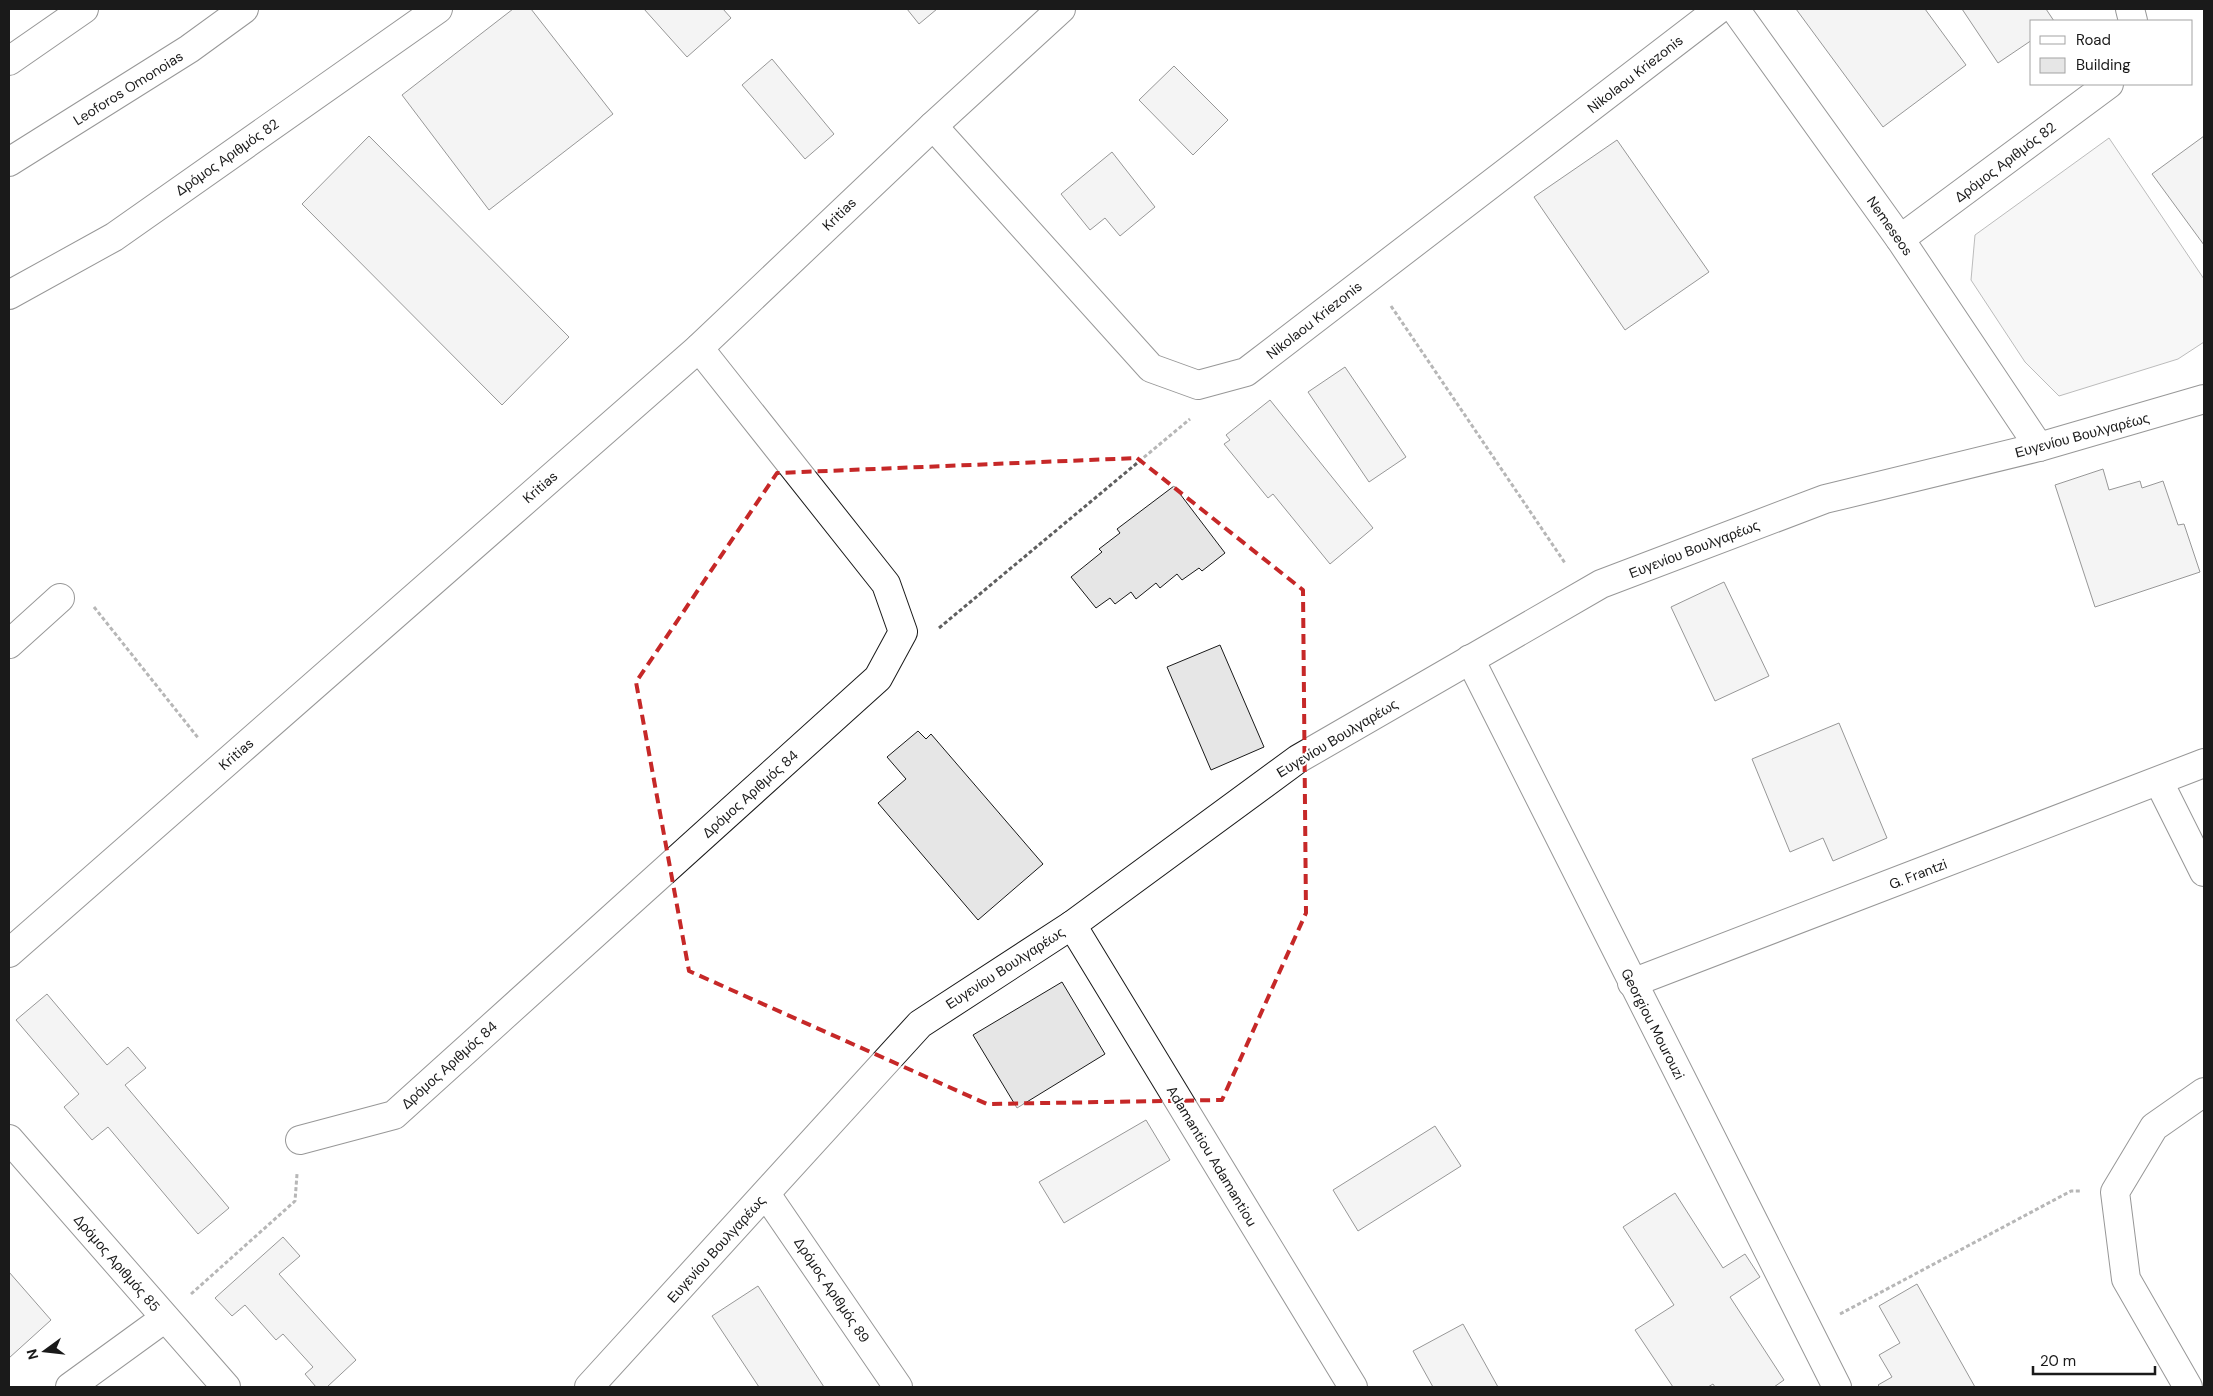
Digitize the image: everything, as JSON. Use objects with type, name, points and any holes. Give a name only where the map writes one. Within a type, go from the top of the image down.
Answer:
[{"type":"street","points":[[9,61],[84,9]]},
{"type":"street","name":"Leoforos Omonoias","points":[[9,162],[188,49],[244,9]]},
{"type":"street","name":"Δρόμος Αριθμός 82","points":[[9,295],[114,236],[438,9]]},
{"type":"street","name":"Kritias","points":[[9,953],[698,348],[933,126],[1061,9]]},
{"type":"street","name":"Nikolaou Kriezonis","points":[[933,126],[1151,368],[1198,385],[1246,372],[1719,9]]},
{"type":"street","name":"Nemeseos","points":[[1735,9],[1900,240],[2039,447]]},
{"type":"street","name":"Δρόμος Αριθμός 82","points":[[1900,240],[2108,85]]},
{"type":"street","name":"Δρόμος Αριθμός 84","points":[[300,1140],[394,1115],[878,678],[903,632],[886,584],[698,348]]},
{"type":"street","name":"Ευγενίου Βουλγαρέως","points":[[590,1387],[920,1024],[1072,925],[1298,759],[1600,584],[1824,500],[2039,447],[2204,399]]},
{"type":"street","points":[[9,644],[60,598]]},
{"type":"street","name":"Georgiou Mourouzi","points":[[1470,659],[1837,1387]]},
{"type":"street","name":"G. Frantzi","points":[[1632,983],[2159,782],[2204,763]]},
{"type":"street","points":[[2159,782],[2204,872]]},
{"type":"street","name":"Adamantiou Adamantiou","points":[[1072,925],[1353,1387]]},
{"type":"street","points":[[2188,1387],[2126,1279],[2115,1192],[2154,1127],[2204,1092]]},
{"type":"street","name":"Δρόμος Αριθμός 85","points":[[9,1140],[226,1387]]},
{"type":"street","name":"Δρόμος Αριθμός 89","points":[[766,1194],[898,1387]]},
{"type":"street","points":[[70,1387],[164,1318]]},
{"type":"path","points":[[1371,276],[1585,593]]},
{"type":"path","points":[[932,634],[1192,417]]},
{"type":"path","points":[[60,598],[90,602],[221,766]]},
{"type":"path","points":[[164,1318],[295,1201],[300,1140]]},
{"type":"path","points":[[1808,1331],[2071,1191],[2115,1192]]},
{"type":"highlighted area","points":[[1137,458],[1303,590],[1306,913],[1222,1100],[987,1104],[689,971],[636,682],[777,473]]},
{"type":"shaded area","points":[[2109,138],[2204,279],[2204,342],[2178,359],[2059,396],[2025,362],[1971,280],[1975,235]]},
{"type":"building","points":[[513,9],[531,9],[613,114],[489,210],[402,95]]},
{"type":"building","points":[[644,9],[723,9],[731,18],[687,57]]},
{"type":"building","points":[[907,9],[937,9],[919,24]]},
{"type":"building","points":[[1796,9],[1925,9],[1966,65],[1883,127]]},
{"type":"building","points":[[1962,9],[2046,9],[2053,20],[2030,20],[2030,41],[1998,63]]},
{"type":"building","points":[[772,59],[834,134],[805,159],[742,85]]},
{"type":"building","points":[[1174,66],[1228,120],[1193,155],[1139,100]]},
{"type":"building","points":[[369,136],[569,337],[502,405],[302,204]]},
{"type":"building","points":[[2204,136],[2204,245],[2152,174]]},
{"type":"building","points":[[1617,140],[1709,272],[1625,330],[1534,197]]},
{"type":"building","points":[[1112,152],[1155,207],[1120,236],[1105,218],[1090,230],[1061,194]]},
{"type":"building","points":[[1345,367],[1406,457],[1369,482],[1308,392]]},
{"type":"building","points":[[1270,400],[1373,528],[1330,564],[1273,494],[1268,498],[1224,444],[1230,440],[1226,435]]},
{"type":"building","points":[[2103,469],[2109,490],[2140,481],[2142,488],[2163,481],[2178,525],[2184,524],[2200,572],[2095,607],[2055,485]]},
{"type":"building","points":[[1174,486],[1225,553],[1202,571],[1199,568],[1182,580],[1177,574],[1160,588],[1156,583],[1136,599],[1131,592],[1115,604],[1110,598],[1096,608],[1071,577],[1102,552],[1099,549],[1120,533],[1117,529]]},
{"type":"building","points":[[1724,582],[1769,676],[1715,701],[1671,607]]},
{"type":"building","points":[[1220,645],[1264,747],[1211,770],[1167,667]]},
{"type":"building","points":[[1839,723],[1887,838],[1833,861],[1823,838],[1790,852],[1752,759]]},
{"type":"building","points":[[918,731],[926,739],[931,734],[1043,864],[978,920],[878,803],[906,779],[887,757]]},
{"type":"building","points":[[1062,982],[1105,1054],[1017,1108],[973,1035]]},
{"type":"building","points":[[47,994],[107,1065],[128,1047],[146,1068],[125,1085],[229,1208],[198,1234],[108,1127],[92,1140],[64,1107],[79,1094],[16,1020]]},
{"type":"building","points":[[1146,1120],[1170,1160],[1064,1223],[1039,1182]]},
{"type":"building","points":[[1435,1126],[1461,1166],[1358,1231],[1333,1190]]},
{"type":"building","points":[[1675,1193],[1723,1268],[1745,1254],[1760,1277],[1730,1297],[1784,1380],[1774,1387],[1715,1387],[1713,1384],[1708,1387],[1673,1387],[1635,1330],[1674,1305],[1623,1227]]},
{"type":"building","points":[[283,1237],[300,1256],[279,1274],[356,1360],[327,1387],[316,1387],[305,1374],[313,1367],[283,1334],[276,1340],[245,1305],[232,1316],[215,1298]]},
{"type":"building","points":[[9,1272],[51,1320],[9,1358]]},
{"type":"building","points":[[1917,1284],[1975,1387],[1880,1387],[1878,1385],[1892,1377],[1879,1355],[1900,1343],[1879,1306]]},
{"type":"building","points":[[758,1286],[824,1387],[759,1387],[712,1316]]},
{"type":"building","points":[[1463,1324],[1498,1387],[1433,1387],[1413,1351]]}]
